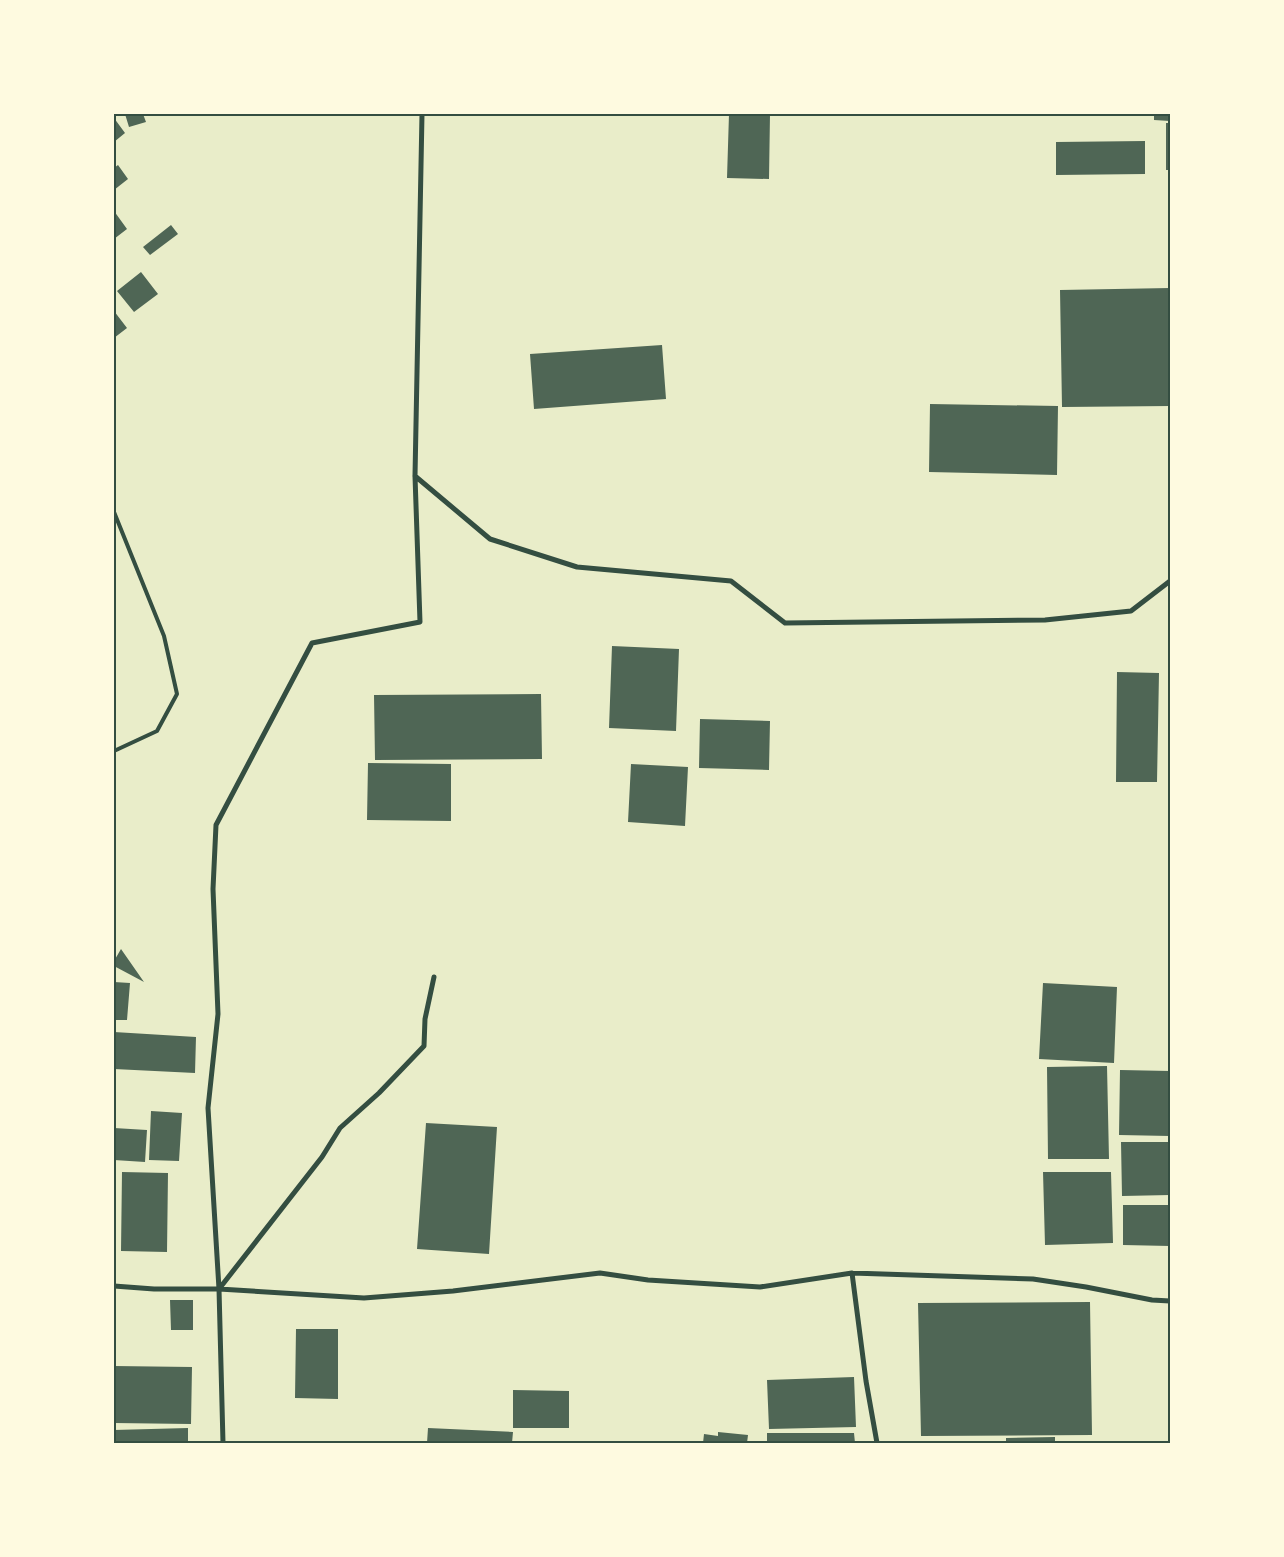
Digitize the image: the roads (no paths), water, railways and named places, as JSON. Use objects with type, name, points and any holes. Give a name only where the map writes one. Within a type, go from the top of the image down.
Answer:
[{"type":"street","points":[[223,1443],[219,1289],[208,1108],[218,1014],[213,889],[216,825],[312,643],[420,622],[415,476],[422,114]]},
{"type":"street","points":[[415,476],[490,539],[577,567],[731,581],[785,623],[1045,620],[1131,611],[1170,580]]},
{"type":"street","points":[[219,1289],[322,1157],[340,1128],[379,1093],[424,1046],[425,1019],[434,977]]},
{"type":"street","points":[[114,1286],[154,1289],[219,1289],[364,1298],[453,1292],[600,1273],[648,1280],[760,1287],[852,1273],[1033,1279],[1152,1300],[1170,1301]]},
{"type":"street","points":[[852,1273],[866,1381],[877,1443]]},
{"type":"lane","points":[[114,512],[164,636],[177,694],[156,731],[114,751]]}]
